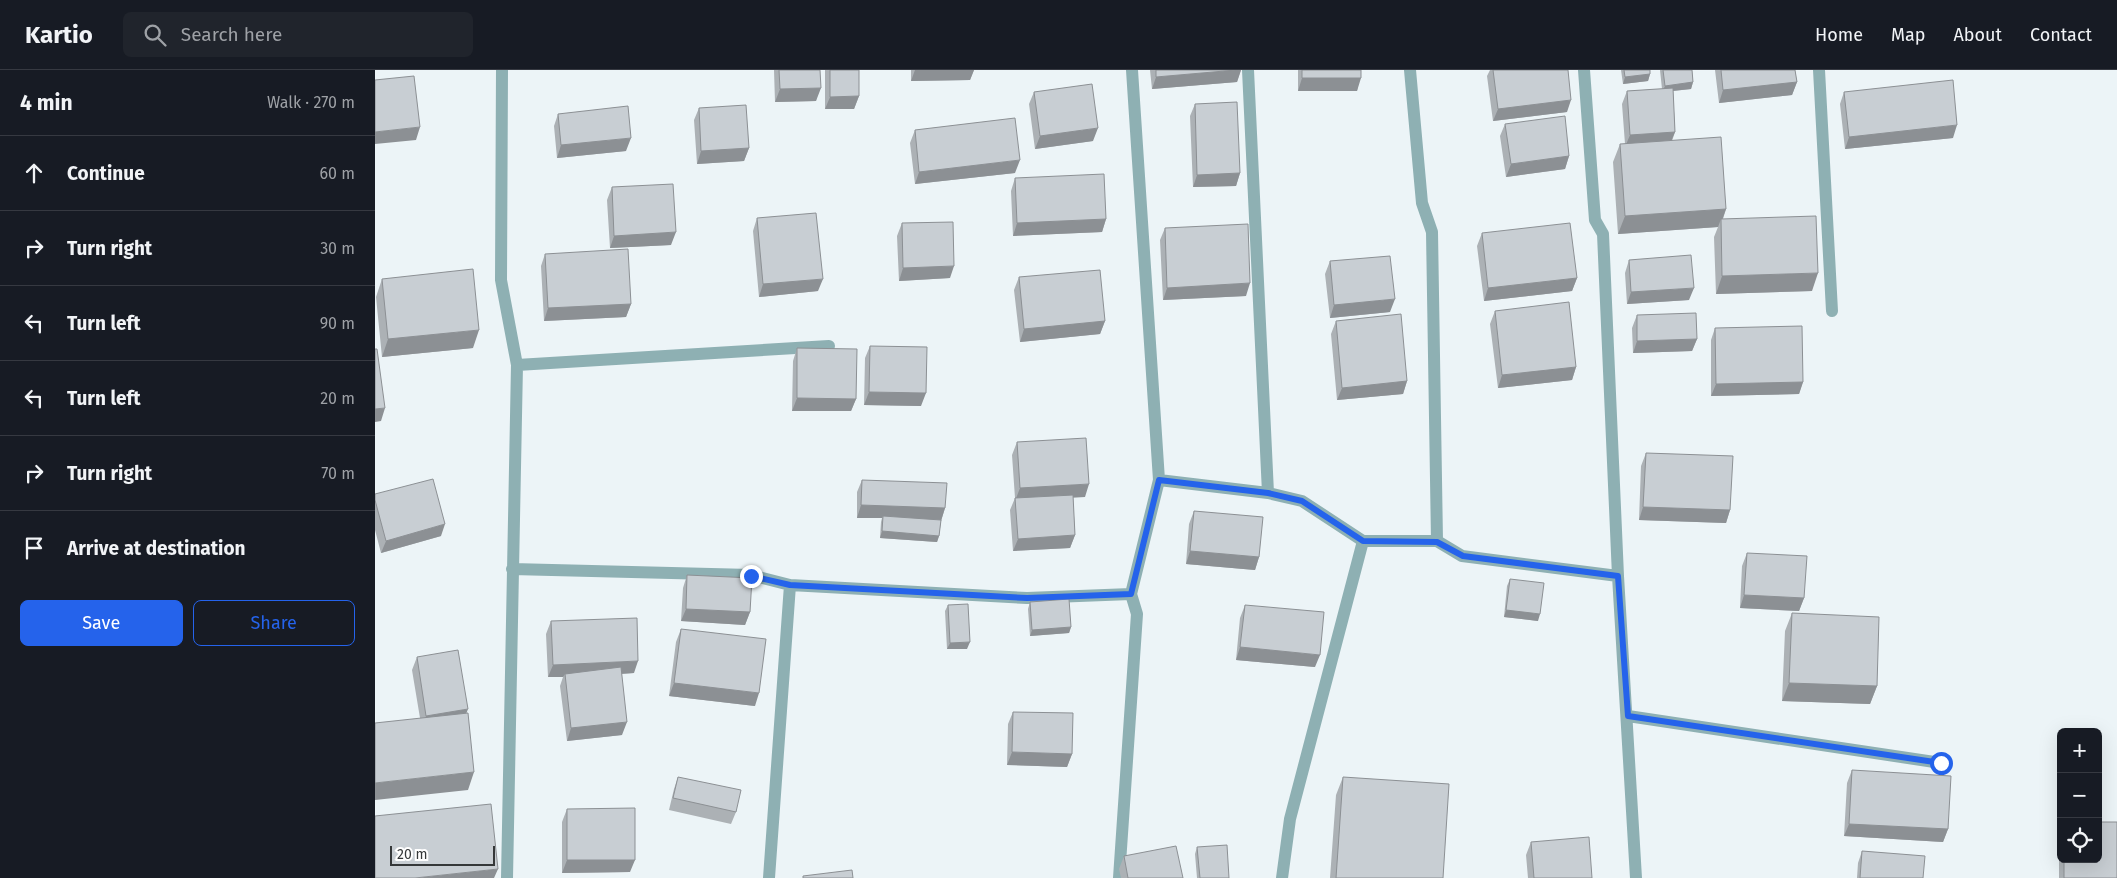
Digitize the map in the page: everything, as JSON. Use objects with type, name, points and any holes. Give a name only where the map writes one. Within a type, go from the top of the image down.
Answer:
[{"type":"street","points":[[503,70],[501,280],[517,365],[507,878]]},
{"type":"street","points":[[1119,878],[1137,614],[1131,594],[1159,480],[1132,70]]},
{"type":"street","points":[[1248,70],[1268,493]]},
{"type":"street","points":[[1410,70],[1422,203],[1432,232],[1437,542]]},
{"type":"street","points":[[1584,70],[1595,220],[1603,234],[1618,576],[1628,716],[1636,878]]},
{"type":"street","points":[[1819,70],[1832,311]]},
{"type":"street","points":[[517,365],[829,346]]},
{"type":"street","points":[[1159,480],[1268,493],[1302,501],[1363,541],[1437,542],[1463,556],[1618,576]]},
{"type":"street","points":[[1282,878],[1290,819],[1363,541]]},
{"type":"street","points":[[512,568],[751,576],[790,585],[1027,598],[1131,594]]},
{"type":"street","points":[[769,878],[790,585]]},
{"type":"street","points":[[1628,716],[1941,763]]},
{"type":"building","points":[[779,70],[820,70],[821,88],[780,89]]},
{"type":"building","points":[[830,70],[859,70],[859,96],[830,97]]},
{"type":"building","points":[[1156,70],[1236,70],[1156,77]]},
{"type":"building","points":[[1302,70],[1361,70],[1361,78],[1302,78]]},
{"type":"building","points":[[1493,70],[1568,70],[1571,100],[1498,109]]},
{"type":"building","points":[[1624,70],[1650,70],[1650,74],[1625,77]]},
{"type":"building","points":[[1663,70],[1692,70],[1693,82],[1665,86]]},
{"type":"building","points":[[1721,70],[1795,70],[1797,82],[1723,90]]},
{"type":"building","points":[[414,76],[420,127],[375,132],[375,80]]},
{"type":"building","points":[[1953,80],[1957,125],[1849,137],[1844,92]]},
{"type":"building","points":[[1092,84],[1098,128],[1040,136],[1034,92]]},
{"type":"building","points":[[1673,88],[1675,132],[1630,135],[1627,91]]},
{"type":"building","points":[[1237,102],[1240,173],[1197,175],[1195,104]]},
{"type":"building","points":[[746,105],[749,148],[701,151],[699,108]]},
{"type":"building","points":[[628,106],[631,138],[561,145],[558,114]]},
{"type":"building","points":[[1565,116],[1569,156],[1511,164],[1505,124]]},
{"type":"building","points":[[1015,118],[1020,160],[919,172],[915,130]]},
{"type":"building","points":[[1721,137],[1726,209],[1625,216],[1620,144]]},
{"type":"building","points":[[1104,174],[1106,219],[1017,223],[1015,178]]},
{"type":"building","points":[[673,184],[676,232],[614,236],[612,187]]},
{"type":"building","points":[[816,213],[823,279],[763,284],[757,218]]},
{"type":"building","points":[[1816,216],[1818,273],[1722,276],[1721,219]]},
{"type":"building","points":[[953,222],[954,266],[903,268],[902,223]]},
{"type":"building","points":[[1570,223],[1577,278],[1488,288],[1482,233]]},
{"type":"building","points":[[1248,224],[1250,283],[1167,288],[1165,228]]},
{"type":"building","points":[[628,249],[631,304],[548,308],[545,254]]},
{"type":"building","points":[[1691,255],[1694,288],[1631,292],[1629,260]]},
{"type":"building","points":[[1390,256],[1395,299],[1334,305],[1330,261]]},
{"type":"building","points":[[473,269],[479,330],[388,339],[382,279]]},
{"type":"building","points":[[1100,270],[1105,321],[1024,329],[1019,277]]},
{"type":"building","points":[[1569,302],[1576,367],[1502,375],[1495,311]]},
{"type":"building","points":[[1696,313],[1697,339],[1637,341],[1637,315]]},
{"type":"building","points":[[1401,314],[1407,381],[1342,388],[1336,321]]},
{"type":"building","points":[[1802,326],[1803,382],[1716,384],[1715,328]]},
{"type":"building","points":[[870,346],[927,347],[926,393],[869,392]]},
{"type":"building","points":[[797,348],[857,349],[856,399],[797,398]]},
{"type":"building","points":[[375,349],[377,349],[385,408],[375,409]]},
{"type":"building","points":[[1086,438],[1089,484],[1020,488],[1017,442]]},
{"type":"building","points":[[1646,453],[1733,456],[1730,510],[1643,507]]},
{"type":"building","points":[[433,479],[445,524],[386,541],[375,494]]},
{"type":"building","points":[[862,480],[947,483],[945,508],[861,505]]},
{"type":"building","points":[[1073,495],[1075,535],[1018,539],[1015,498]]},
{"type":"building","points":[[1194,511],[1263,517],[1259,557],[1190,551]]},
{"type":"building","points":[[883,516],[941,520],[939,536],[882,531]]},
{"type":"building","points":[[1747,553],[1807,556],[1804,598],[1744,595]]},
{"type":"building","points":[[687,575],[752,578],[750,612],[686,609]]},
{"type":"building","points":[[1510,579],[1544,583],[1540,614],[1506,610]]},
{"type":"building","points":[[1069,599],[1071,627],[1032,630],[1030,602]]},
{"type":"building","points":[[968,604],[970,642],[950,643],[948,605]]},
{"type":"building","points":[[1245,605],[1324,612],[1320,655],[1240,647]]},
{"type":"building","points":[[1792,613],[1879,617],[1877,686],[1789,683]]},
{"type":"building","points":[[637,618],[638,661],[553,665],[551,621]]},
{"type":"building","points":[[681,629],[766,639],[759,693],[674,683]]},
{"type":"building","points":[[458,650],[468,709],[426,716],[417,657]]},
{"type":"building","points":[[621,667],[627,722],[571,728],[565,674]]},
{"type":"building","points":[[1013,712],[1073,713],[1072,754],[1012,752]]},
{"type":"building","points":[[468,713],[474,772],[375,783],[375,723]]},
{"type":"building","points":[[1852,770],[1951,776],[1948,829],[1849,824]]},
{"type":"building","points":[[678,777],[741,790],[736,812],[673,798]]},
{"type":"building","points":[[1343,777],[1449,784],[1443,878],[1336,878]]},
{"type":"building","points":[[491,804],[498,869],[415,878],[375,878],[375,816]]},
{"type":"building","points":[[635,808],[635,860],[567,860],[567,809]]},
{"type":"building","points":[[2102,822],[2117,822],[2117,878],[2064,878],[2064,863],[2102,863]]},
{"type":"building","points":[[1589,837],[1592,878],[1534,878],[1531,842]]},
{"type":"building","points":[[1227,845],[1229,878],[1200,878],[1197,847]]},
{"type":"building","points":[[1176,846],[1183,878],[1128,878],[1124,856]]},
{"type":"building","points":[[1862,851],[1925,856],[1923,878],[1860,878]]},
{"type":"building","points":[[852,870],[853,878],[803,878],[803,876]]},
{"type":"route","points":[[751,576],[790,585],[1027,598],[1131,594],[1159,480],[1268,493],[1302,501],[1363,541],[1437,542],[1463,556],[1618,576],[1628,716],[1941,763]]}]
